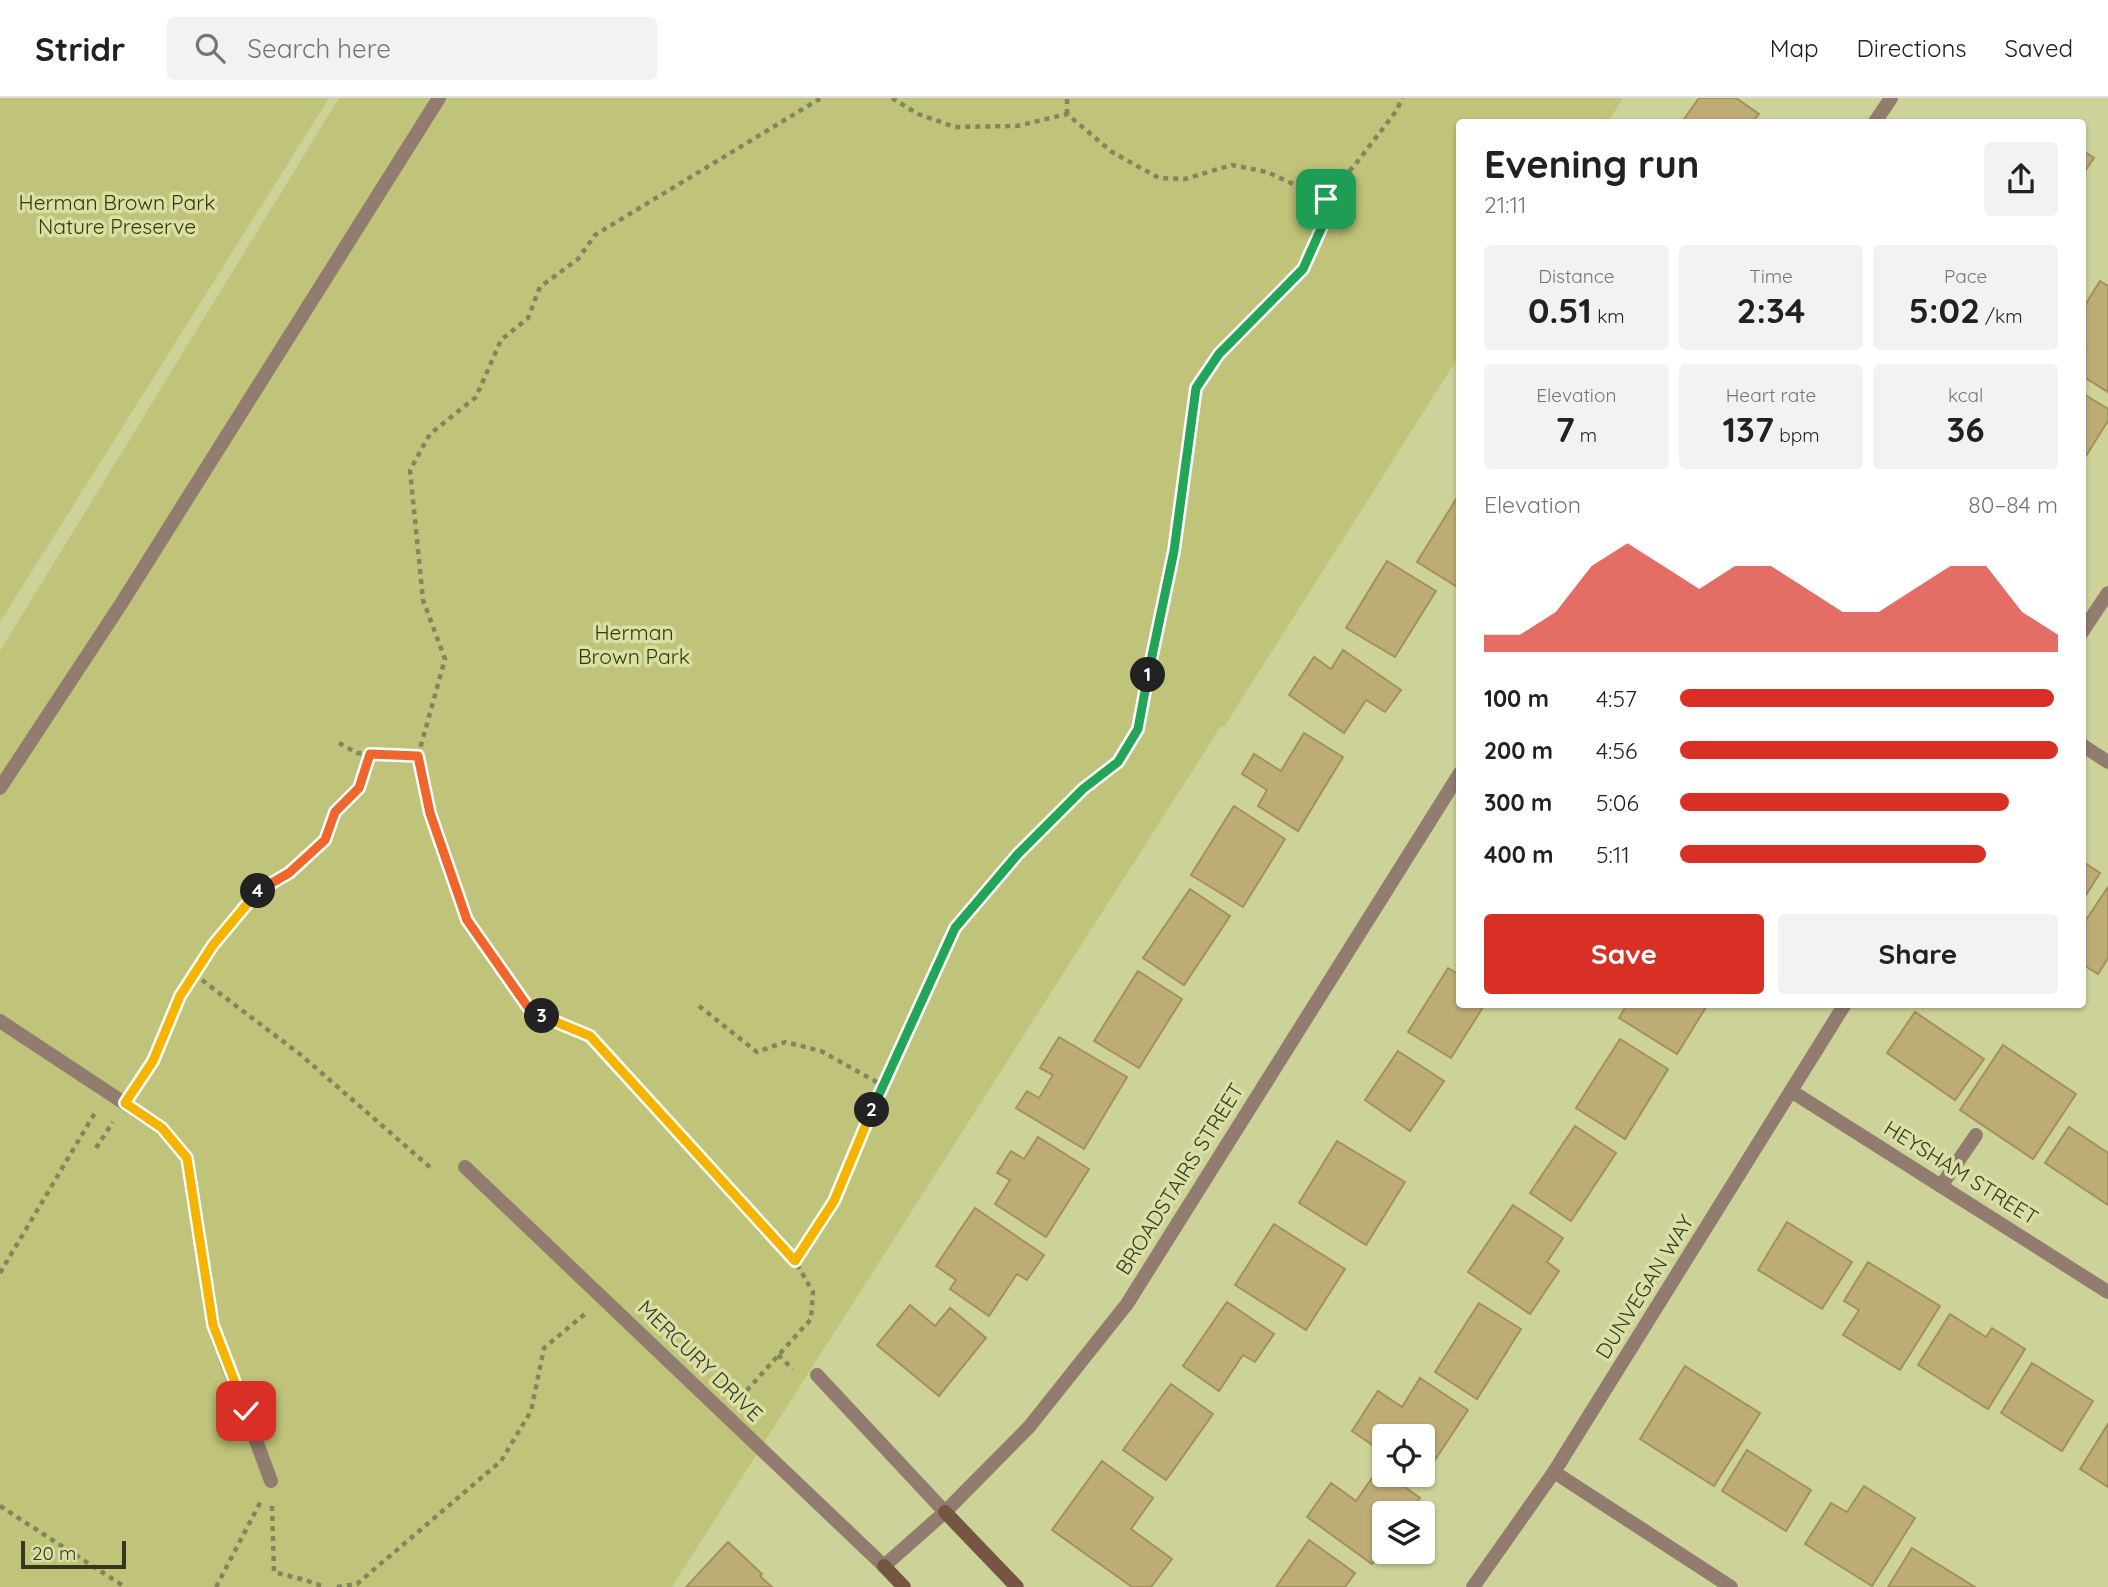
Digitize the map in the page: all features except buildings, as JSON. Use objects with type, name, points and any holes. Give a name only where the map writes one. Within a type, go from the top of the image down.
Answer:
[{"type":"street","points":[[2,780],[121,604],[439,98]]},
{"type":"street","points":[[1877,119],[1891,98]]},
{"type":"street","points":[[2086,626],[2108,593]]},
{"type":"street","points":[[2086,748],[2108,762]]},
{"type":"street","name":"BROADSTAIRS STREET","points":[[884,1566],[945,1512],[1029,1427],[1127,1304],[1456,779]]},
{"type":"street","name":"DUNVEGAN WAY","points":[[1474,1587],[1554,1472],[1843,1008]]},
{"type":"street","points":[[0,1021],[162,1128],[187,1158],[213,1325],[271,1481]]},
{"type":"street","name":"HEYSHAM STREET","points":[[1791,1091],[2108,1292]]},
{"type":"street","points":[[1941,1186],[1976,1135]]},
{"type":"street","name":"MERCURY DRIVE","points":[[466,1167],[904,1587]]},
{"type":"street","points":[[817,1375],[1017,1587]]},
{"type":"street","points":[[1554,1472],[1731,1587]]},
{"type":"path","points":[[726,1415],[811,1319],[813,1292],[795,1261],[590,1036],[530,1010],[467,920],[430,813],[418,756],[445,659],[423,600],[410,470],[430,434],[475,397],[501,340],[528,317],[540,287],[578,259],[595,235],[821,98]]},
{"type":"path","points":[[892,98],[918,114],[955,127],[1017,126],[1067,114]]},
{"type":"path","points":[[1067,114],[1068,98]]},
{"type":"path","points":[[795,1261],[834,1201],[882,1086],[955,928],[1018,854],[1083,789],[1118,762],[1138,729],[1174,551],[1196,388],[1219,354],[1303,269],[1325,220],[1326,199],[1397,110],[1402,98]]},
{"type":"path","points":[[1067,114],[1112,152],[1159,178],[1185,179],[1232,165],[1267,172],[1326,199]]},
{"type":"path","points":[[339,743],[357,753],[418,756]]},
{"type":"path","points":[[96,1148],[153,1061],[180,996],[213,945],[258,891],[289,873],[325,840],[335,812],[359,788],[370,754]]},
{"type":"path","points":[[194,974],[301,1055],[432,1169]]},
{"type":"path","points":[[699,1006],[757,1052],[785,1042],[821,1051],[882,1086]]},
{"type":"path","points":[[0,1273],[108,1091]]},
{"type":"path","points":[[337,1587],[357,1584],[501,1461],[531,1411],[544,1348],[604,1299]]},
{"type":"path","points":[[216,1587],[271,1481]]},
{"type":"path","points":[[271,1481],[275,1573],[325,1587]]},
{"type":"path","points":[[0,1506],[125,1587]]},
{"type":"green space","name":"Herman Brown Park Nature Preserve","points":[[0,98],[329,98],[0,622]]},
{"type":"green space","name":"Herman Brown Park","points":[[339,98],[1623,98],[1610,119],[1456,119],[1456,361],[672,1587],[0,1587],[0,651]]},
{"type":"route","points":[[246,1411],[213,1325],[187,1158],[162,1128],[125,1103],[153,1061],[180,996],[213,945],[258,891],[289,873],[325,840],[335,812],[359,788],[370,754],[418,756],[430,813],[467,920],[530,1010],[590,1036],[795,1261],[834,1201],[882,1086],[955,928],[1018,854],[1083,789],[1118,762],[1138,729],[1174,551],[1196,388],[1219,354],[1303,269],[1325,220],[1326,199]]}]
